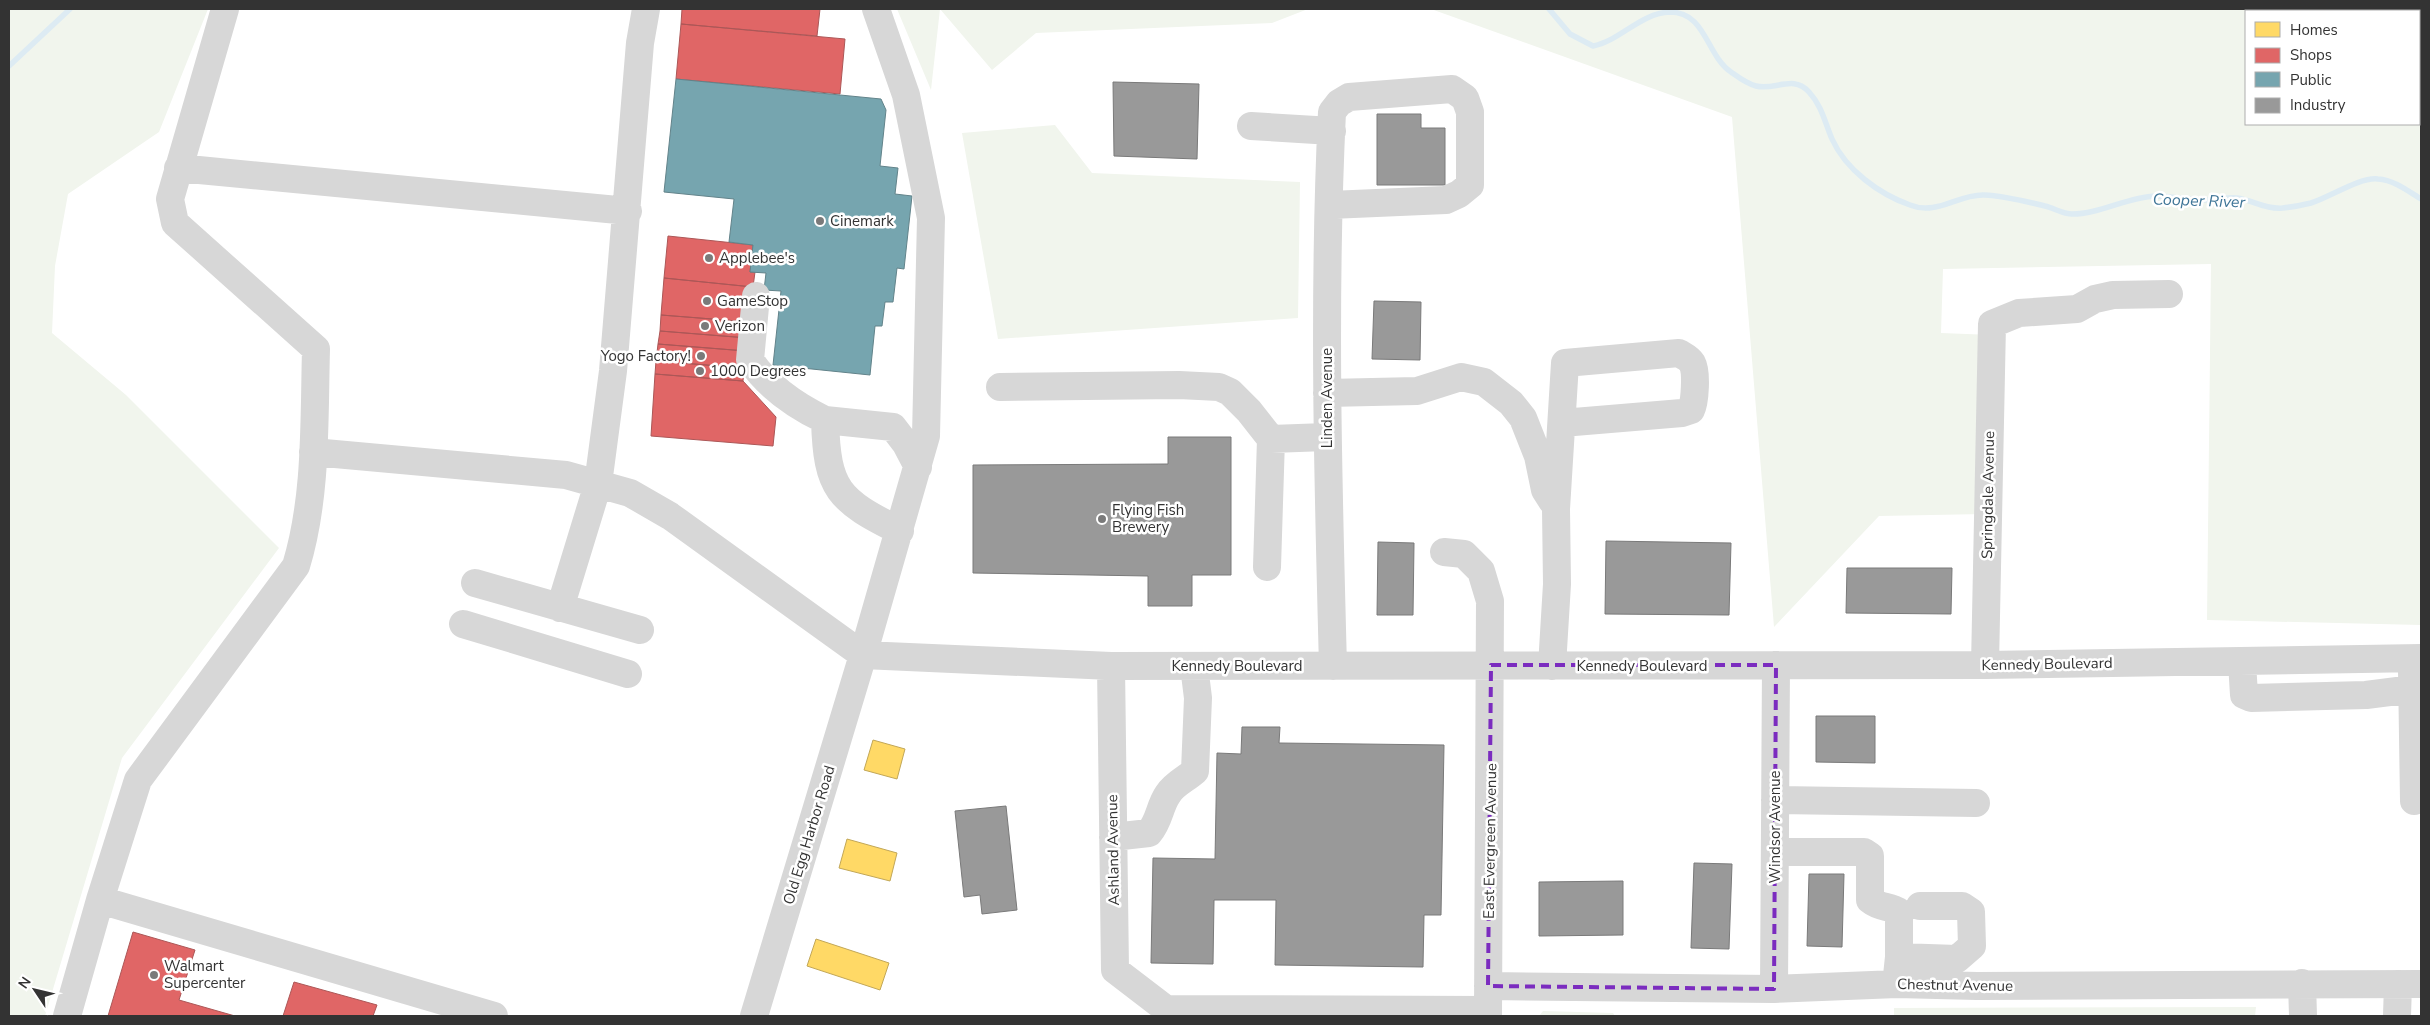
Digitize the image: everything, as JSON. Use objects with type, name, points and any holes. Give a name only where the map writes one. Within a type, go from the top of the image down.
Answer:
[{"type":"street","points":[[67,1016],[100,900],[138,780],[296,566],[304,539],[313,452],[316,349],[175,223],[170,198],[225,9]]},
{"type":"street","points":[[560,608],[598,484],[613,371],[628,211],[640,43],[646,9]]},
{"type":"street","name":"Old Egg Harbor Road","points":[[754,1016],[864,655],[926,436],[931,218],[906,95],[876,9]]},
{"type":"street","name":"Linden Avenue","points":[[1330,205],[1446,200],[1459,194],[1470,185],[1470,112],[1465,98],[1452,89],[1350,97],[1339,103],[1332,112],[1332,131],[1330,205],[1326,437],[1333,666]]},
{"type":"street","points":[[1251,126],[1332,131]]},
{"type":"street","points":[[178,168],[628,211]]},
{"type":"street","name":"Springdale Avenue","points":[[1984,665],[1992,324],[2019,313],[2077,309],[2095,299],[2113,295],[2169,294]]},
{"type":"street","points":[[756,296],[750,360],[765,378],[799,408],[825,420],[893,427],[906,444],[918,467]]},
{"type":"street","points":[[1552,666],[1558,584],[1556,508],[1565,363],[1679,354],[1688,358],[1693,364],[1695,402],[1691,410],[1562,423]]},
{"type":"street","points":[[1327,393],[1417,391],[1461,377],[1484,382],[1511,403],[1522,418],[1538,456],[1545,490],[1556,508]]},
{"type":"street","points":[[1000,387],[1179,385],[1219,387],[1230,392],[1250,411],[1271,439],[1267,567]]},
{"type":"street","points":[[825,420],[826,448],[832,475],[842,495],[868,515],[900,530]]},
{"type":"street","points":[[1271,439],[1326,437]]},
{"type":"street","points":[[313,452],[566,475],[630,493],[670,516],[864,655]]},
{"type":"street","name":"East Evergreen Avenue","points":[[1444,552],[1464,554],[1481,571],[1490,601],[1488,1004]]},
{"type":"street","points":[[475,583],[640,630]]},
{"type":"street","points":[[463,624],[628,674]]},
{"type":"street","name":"Kennedy Boulevard","points":[[864,655],[1111,666],[1984,665],[2417,658]]},
{"type":"street","points":[[2414,801],[2413,688],[2417,658]]},
{"type":"street","points":[[2242,662],[2244,695],[2251,698],[2366,695],[2413,688]]},
{"type":"street","name":"Windsor Avenue","points":[[1774,989],[1776,665]]},
{"type":"street","name":"Ashland Avenue","points":[[1111,666],[1115,970],[1166,1013]]},
{"type":"street","points":[[1113,837],[1149,834],[1157,824],[1166,796],[1173,787],[1195,771],[1198,698],[1194,666]]},
{"type":"street","points":[[1775,800],[1976,804]]},
{"type":"street","points":[[1775,852],[1864,852],[1870,856],[1870,900],[1878,907],[1894,908],[1899,912],[1897,984]]},
{"type":"street","points":[[100,900],[494,1016]]},
{"type":"street","points":[[1899,957],[1958,959],[1972,946],[1971,912],[1962,906],[1920,906]]},
{"type":"street","points":[[2302,983],[2303,1016]]},
{"type":"street","name":"Chestnut Avenue","points":[[1166,1013],[1488,1004],[1897,984],[1987,986],[2302,983],[2410,984]]},
{"type":"street","points":[[2397,1016],[2410,984]]},
{"type":"highlighted area","points":[[1491,665],[1776,665],[1774,989],[1488,986]]},
{"type":"shaded area","points":[[9,9],[208,9],[159,132],[68,194],[55,266],[52,333],[126,395],[279,548],[122,758],[45,1016],[9,1016]]},
{"type":"shaded area","points":[[897,9],[940,9],[931,90]]},
{"type":"shaded area","points":[[940,9],[1308,9],[1272,23],[1036,33],[992,70]]},
{"type":"shaded area","points":[[1431,9],[2421,9],[2421,625],[2207,620],[2211,264],[1943,269],[1941,333],[1992,335],[1984,514],[1879,516],[1774,627],[1732,117]]},
{"type":"shaded area","points":[[1055,125],[1092,173],[1300,182],[1298,318],[998,339],[962,133]]},
{"type":"shaded area","points":[[2256,1007],[2255,1016],[1894,1016],[1894,1008]]},
{"type":"shaded area","points":[[1543,1011],[1613,1013],[1615,1016],[1539,1016]]},
{"type":"building: Homes","points":[[873,740],[905,749],[897,779],[864,770]]},
{"type":"building: Homes","points":[[847,839],[897,853],[890,881],[839,868]]},
{"type":"building: Homes","points":[[816,939],[889,963],[880,990],[807,966]]},
{"type":"building: Shops","points":[[682,9],[820,9],[817,36],[681,24]]},
{"type":"building: Shops","points":[[681,24],[845,39],[840,94],[676,79]]},
{"type":"building: Shops","name":"Applebee's","points":[[668,236],[753,245],[750,272],[755,272],[753,287],[664,278]]},
{"type":"building: Shops","name":"GameStop","points":[[664,278],[753,287],[750,322],[661,315]]},
{"type":"building: Shops","name":"Verizon","points":[[661,315],[750,322],[748,338],[660,331]]},
{"type":"building: Shops","points":[[660,331],[748,338],[746,351],[658,344]]},
{"type":"building: Shops","name":"Yogo Factory!","points":[[658,344],[746,351],[744,368],[656,361]]},
{"type":"building: Shops","name":"1000 Degrees","points":[[656,361],[744,368],[743,381],[655,374]]},
{"type":"building: Shops","points":[[655,374],[743,381],[776,417],[773,446],[651,436]]},
{"type":"building: Shops","name":"Walmart Supercenter","points":[[133,932],[195,950],[179,1000],[235,1016],[108,1016]]},
{"type":"building: Shops","name":"Walmart Supercenter","points":[[294,982],[377,1005],[373,1016],[283,1016]]},
{"type":"building: Public","name":"Cinemark","points":[[676,79],[881,99],[886,110],[880,166],[898,168],[895,194],[912,196],[904,269],[897,268],[893,302],[885,302],[882,326],[875,326],[870,375],[773,365],[781,291],[764,290],[766,273],[750,272],[753,245],[729,242],[734,199],[664,192]]},
{"type":"building: Industry","points":[[1113,82],[1199,84],[1197,159],[1114,156]]},
{"type":"building: Industry","points":[[1377,114],[1421,114],[1421,128],[1445,128],[1445,185],[1377,185]]},
{"type":"building: Industry","points":[[1374,301],[1421,302],[1420,360],[1372,359]]},
{"type":"building: Industry","name":"Flying Fish Brewery","points":[[1168,437],[1231,437],[1231,575],[1192,575],[1192,606],[1148,606],[1148,576],[973,573],[973,465],[1168,464]]},
{"type":"building: Industry","points":[[1606,541],[1731,543],[1729,615],[1605,614]]},
{"type":"building: Industry","points":[[1378,542],[1414,543],[1413,615],[1377,615]]},
{"type":"building: Industry","points":[[1847,568],[1952,568],[1951,614],[1846,613]]},
{"type":"building: Industry","points":[[1816,716],[1875,716],[1875,763],[1816,762]]},
{"type":"building: Industry","points":[[1242,727],[1280,727],[1279,743],[1444,745],[1441,915],[1424,915],[1423,967],[1275,965],[1276,900],[1214,900],[1213,964],[1151,963],[1153,858],[1215,859],[1217,753],[1241,754]]},
{"type":"building: Industry","points":[[1006,806],[1017,910],[982,914],[980,895],[964,897],[955,811]]},
{"type":"building: Industry","points":[[1694,863],[1732,864],[1729,949],[1691,948]]},
{"type":"building: Industry","points":[[1809,874],[1844,874],[1842,947],[1807,946]]},
{"type":"building: Industry","points":[[1623,881],[1623,935],[1539,936],[1539,882]]},
{"type":"waterway","points":[[9,66],[70,9]]},
{"type":"waterway","name":"Cooper River","points":[[1549,9],[1570,34],[1593,46],[1612,39],[1649,17],[1670,12],[1682,14],[1699,27],[1723,65],[1743,80],[1763,87],[1790,84],[1797,84],[1803,87],[1817,103],[1838,150],[1855,171],[1887,194],[1920,208],[1929,208],[1984,195],[1999,196],[2072,214],[2156,196],[2202,200],[2237,198],[2271,208],[2283,208],[2311,203],[2370,179],[2384,180],[2395,184],[2421,199]]},
{"type":"place","name":"Cinemark","points":[[820,221]]},
{"type":"place","name":"Applebee's","points":[[709,258]]},
{"type":"place","name":"GameStop","points":[[707,301]]},
{"type":"place","name":"Verizon","points":[[705,326]]},
{"type":"place","name":"Yogo Factory!","points":[[701,356]]},
{"type":"place","name":"1000 Degrees","points":[[700,371]]},
{"type":"place","name":"Flying Fish Brewery","points":[[1102,519]]},
{"type":"place","name":"Walmart Supercenter","points":[[154,975]]}]
